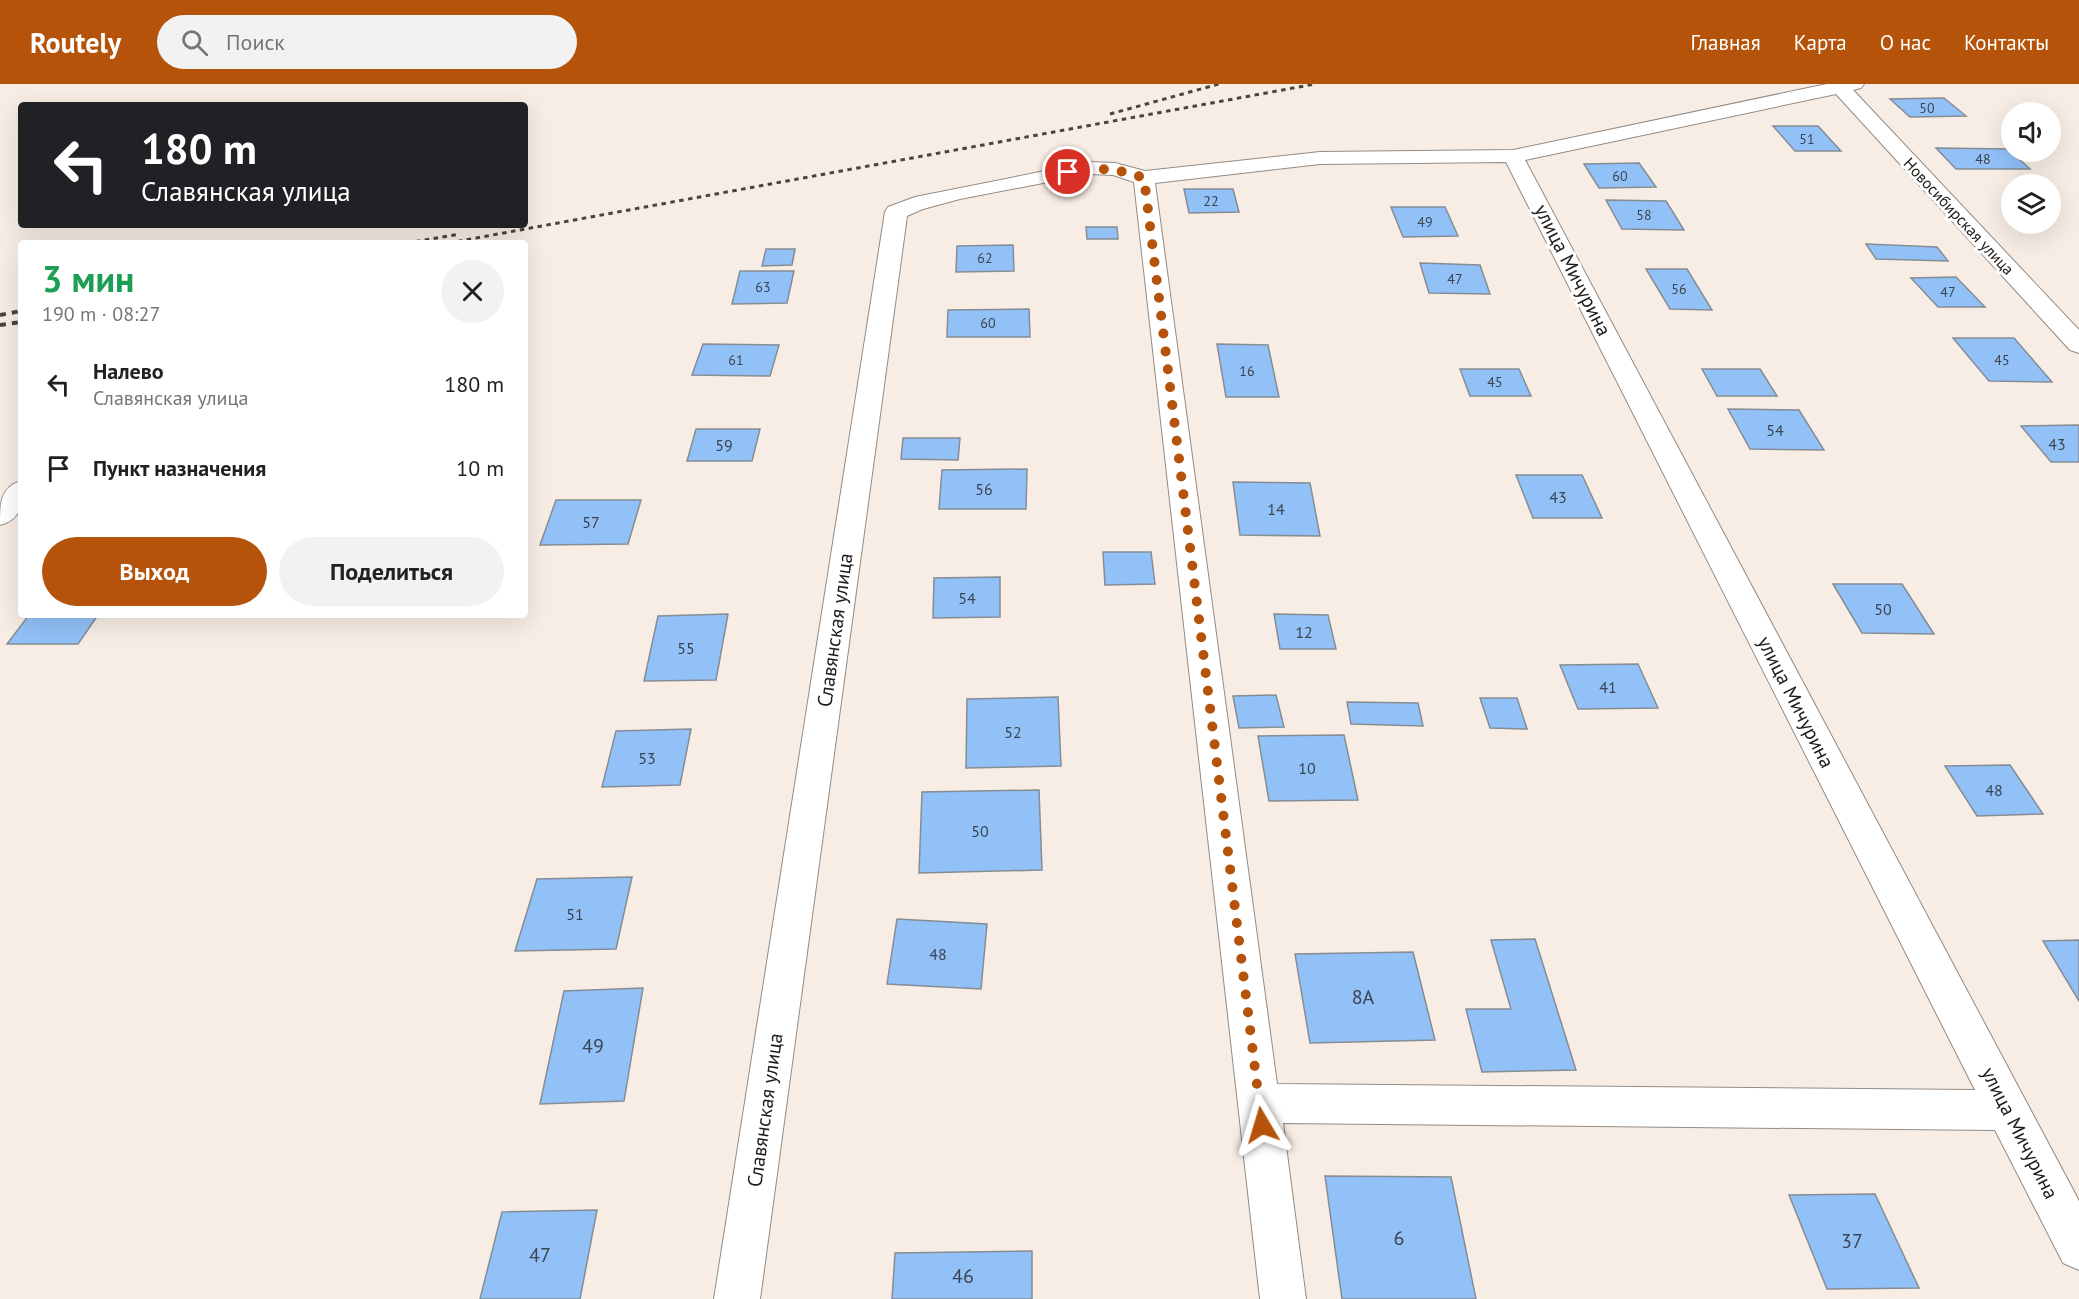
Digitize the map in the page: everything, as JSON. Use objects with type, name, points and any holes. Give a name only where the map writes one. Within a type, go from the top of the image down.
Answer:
[{"type":"street","points":[[1283,1299],[1144,178],[1320,158],[1513,156],[1846,85]]},
{"type":"street","name":"Новосибирская улица","points":[[1846,85],[2079,345]]},
{"type":"street","name":"улица Мичурина","points":[[1513,156],[2079,1247]]},
{"type":"street","name":"Славянская улица","points":[[737,1299],[896,212],[915,204],[960,193],[1090,168],[1115,169],[1144,178]]},
{"type":"street","points":[[0,516],[18,493]]},
{"type":"street","points":[[1259,1103],[2008,1110]]},
{"type":"building","points":[[1944,98],[1966,116],[1910,117],[1890,99]]},
{"type":"building","points":[[1773,126],[1818,126],[1841,151],[1795,151]]},
{"type":"building","points":[[1936,148],[2001,149],[2001,162],[2022,162],[2030,169],[1956,169]]},
{"type":"building","points":[[1639,163],[1656,187],[1599,188],[1584,164]]},
{"type":"building","points":[[1184,189],[1233,189],[1239,212],[1189,213]]},
{"type":"building","points":[[1606,200],[1666,201],[1684,230],[1622,229]]},
{"type":"building","points":[[1391,207],[1445,207],[1458,236],[1403,237]]},
{"type":"building","points":[[1086,227],[1117,227],[1118,239],[1087,239]]},
{"type":"building","points":[[1866,244],[1937,247],[1948,261],[1876,259]]},
{"type":"building","points":[[1013,245],[1014,271],[956,272],[957,246]]},
{"type":"building","points":[[766,249],[795,249],[792,265],[762,266]]},
{"type":"building","points":[[1420,263],[1480,265],[1490,294],[1429,293]]},
{"type":"building","points":[[1646,269],[1687,269],[1712,310],[1670,309]]},
{"type":"building","points":[[740,271],[794,271],[787,303],[732,304]]},
{"type":"building","points":[[1956,277],[1985,307],[1938,307],[1911,278]]},
{"type":"building","points":[[1029,309],[1030,337],[947,337],[948,310]]},
{"type":"building","points":[[1953,338],[2014,338],[2052,382],[1989,381]]},
{"type":"building","points":[[703,344],[779,345],[770,376],[692,375]]},
{"type":"building","points":[[1217,344],[1268,345],[1279,397],[1226,397]]},
{"type":"building","points":[[1460,369],[1519,369],[1531,396],[1470,396]]},
{"type":"building","points":[[1702,369],[1760,369],[1777,396],[1717,396]]},
{"type":"building","points":[[1728,409],[1799,410],[1824,450],[1750,449]]},
{"type":"building","points":[[2079,425],[2079,462],[2051,462],[2021,426]]},
{"type":"building","points":[[696,429],[760,429],[752,461],[687,461]]},
{"type":"building","points":[[903,438],[960,438],[958,460],[901,459]]},
{"type":"building","points":[[1027,469],[1026,509],[939,509],[942,470]]},
{"type":"building","points":[[1516,475],[1582,475],[1602,518],[1533,518]]},
{"type":"building","points":[[1233,482],[1310,483],[1320,536],[1240,535]]},
{"type":"building","points":[[556,500],[641,500],[628,544],[540,545]]},
{"type":"building","points":[[1103,552],[1151,552],[1155,584],[1105,585]]},
{"type":"building","points":[[1000,577],[1000,617],[933,618],[934,578]]},
{"type":"building","points":[[1833,584],[1902,584],[1934,634],[1862,633]]},
{"type":"building","points":[[728,614],[716,680],[644,681],[658,616]]},
{"type":"building","points":[[1274,614],[1328,615],[1336,649],[1280,649]]},
{"type":"building","points":[[27,618],[96,618],[78,644],[7,644]]},
{"type":"building","points":[[1638,664],[1658,708],[1578,709],[1560,665]]},
{"type":"building","points":[[1276,695],[1284,727],[1239,728],[1233,696]]},
{"type":"building","points":[[1058,697],[1061,766],[966,768],[967,699]]},
{"type":"building","points":[[1480,698],[1517,698],[1527,729],[1490,728]]},
{"type":"building","points":[[1347,702],[1418,703],[1423,726],[1351,724]]},
{"type":"building","points":[[691,729],[680,785],[602,787],[616,731]]},
{"type":"building","points":[[1344,735],[1358,800],[1269,801],[1258,736]]},
{"type":"building","points":[[2010,765],[2043,814],[1977,816],[1945,766]]},
{"type":"building","points":[[1039,790],[1042,870],[919,873],[922,792]]},
{"type":"building","points":[[632,877],[616,949],[515,951],[537,879]]},
{"type":"building","points":[[897,919],[987,924],[981,989],[887,984]]},
{"type":"building","points":[[1535,939],[1576,1070],[1482,1072],[1466,1009],[1511,1009],[1491,940]]},
{"type":"building","points":[[2079,940],[2079,1001],[2043,941]]},
{"type":"building","points":[[1413,952],[1435,1040],[1310,1043],[1295,954]]},
{"type":"building","points":[[643,988],[624,1101],[540,1104],[564,991]]},
{"type":"building","points":[[1325,1176],[1451,1177],[1476,1299],[1342,1299]]},
{"type":"building","points":[[1875,1194],[1919,1288],[1827,1289],[1789,1195]]},
{"type":"building","points":[[597,1210],[580,1299],[480,1299],[502,1212]]},
{"type":"building","points":[[1032,1251],[1032,1299],[892,1299],[895,1253]]},
{"type":"railway","points":[[1110,114],[1219,84]]},
{"type":"railway","points":[[465,240],[1315,84]]},
{"type":"railway","points":[[425,240],[460,234]]},
{"type":"railway","points":[[0,315],[18,312]]},
{"type":"railway","points":[[0,325],[18,322]]},
{"type":"route","points":[[1068,172],[1090,168],[1115,169],[1144,178],[1262,1125]]}]
